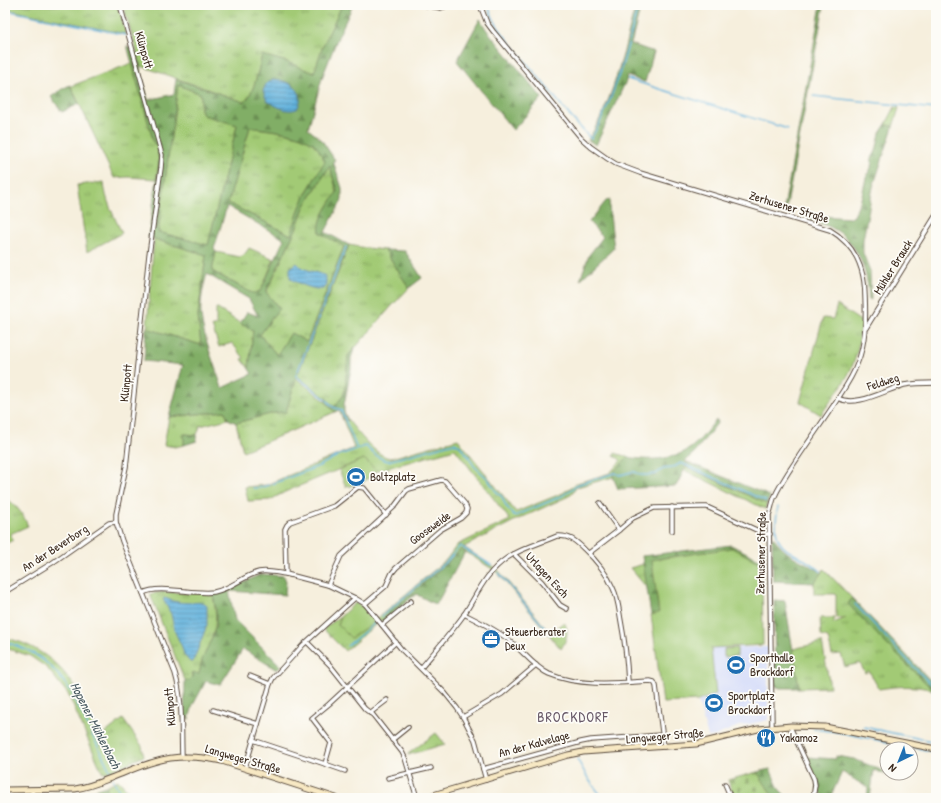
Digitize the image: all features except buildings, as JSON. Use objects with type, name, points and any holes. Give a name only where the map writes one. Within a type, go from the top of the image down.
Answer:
[{"type":"street","name":"Klünpott","points":[[120,5],[162,155],[128,456],[116,522],[122,541],[179,686],[182,702],[182,756]]},
{"type":"street","points":[[424,5],[441,8],[450,5]]},
{"type":"street","name":"Zerhusener Straße","points":[[480,5],[493,31],[581,138],[604,156],[616,164],[640,173],[830,230],[838,235],[853,251],[862,268],[865,288],[865,328],[863,346],[857,365],[838,398],[783,480],[769,515],[772,727]]},
{"type":"street","name":"Mühler Brauck","points":[[865,328],[936,215]]},
{"type":"street","name":"Feldweg","points":[[838,398],[846,402],[855,401],[904,386],[922,383],[936,383]]},
{"type":"street","name":"Gooseweide","points":[[328,585],[341,556],[386,514],[409,489],[441,480],[448,482],[465,504],[467,509],[464,516],[440,530],[396,568],[392,572],[386,586],[365,604]]},
{"type":"street","points":[[286,574],[286,529],[290,522],[334,506],[358,487],[364,488],[386,514]]},
{"type":"street","points":[[600,503],[619,530]]},
{"type":"street","points":[[672,507],[672,531]]},
{"type":"street","points":[[589,553],[633,518],[654,508],[707,508],[765,534],[770,534]]},
{"type":"street","name":"An der Beverborg","points":[[5,592],[109,523],[116,522]]},
{"type":"street","name":"Urlagen Esch","points":[[421,668],[450,634],[464,614],[484,579],[495,568],[514,554],[557,536],[563,535],[572,539],[589,553],[603,571],[614,589],[618,599],[626,651],[628,682]]},
{"type":"street","name":"Urlagen Esch","points":[[514,554],[542,582],[560,605],[567,609]]},
{"type":"street","points":[[143,593],[154,590],[213,592],[232,586],[259,572],[266,571],[286,574],[328,585],[355,598],[365,604],[396,642],[445,693],[463,717],[475,740],[486,780]]},
{"type":"street","points":[[245,768],[273,678],[307,642],[355,598]]},
{"type":"street","points":[[382,625],[411,601]]},
{"type":"street","points":[[464,614],[499,632],[520,649],[536,665],[549,674],[589,682],[654,682],[656,686],[664,747]]},
{"type":"street","points":[[307,642],[330,665],[404,755],[417,798]]},
{"type":"street","points":[[324,764],[331,743],[312,718],[396,642]]},
{"type":"street","points":[[463,717],[502,694],[536,665]]},
{"type":"street","points":[[250,676],[270,684]]},
{"type":"street","points":[[370,713],[387,700]]},
{"type":"street","points":[[213,710],[258,724]]},
{"type":"street","points":[[790,726],[814,779],[815,785],[813,798]]},
{"type":"street","points":[[392,740],[408,727]]},
{"type":"street","name":"Langweger Straße","points":[[423,798],[568,755],[583,752],[696,744],[772,727],[826,727],[936,749]]},
{"type":"street","name":"An der Kalvelage","points":[[483,768],[581,742],[662,735]]},
{"type":"street","points":[[253,740],[345,771]]},
{"type":"street","name":"Langweger Straße","points":[[5,790],[86,788],[158,760],[182,756],[208,758],[245,768],[336,798]]},
{"type":"street","points":[[388,778],[431,768]]},
{"type":"street","points":[[725,784],[730,798]]},
{"type":"street","points":[[32,790],[33,798]]},
{"type":"shaded area","points":[[768,647],[768,720],[739,726],[715,736],[708,737],[698,701],[716,694],[710,648]]},
{"type":"green space","points":[[5,5],[118,5],[126,34],[5,9]]},
{"type":"green space","points":[[123,5],[342,5],[322,48],[314,74],[287,62],[262,55],[251,93],[244,102],[141,66]]},
{"type":"green space","points":[[342,5],[353,5],[338,37],[322,78],[308,129],[321,139],[335,160],[333,161],[342,188],[342,200],[325,232],[349,245],[296,378],[286,412],[274,413],[236,423],[228,419],[225,411],[169,417],[183,365],[144,361],[146,328],[201,345],[198,316],[206,255],[148,237],[159,162],[157,147],[154,144],[127,45],[138,55],[148,100],[174,94],[176,79],[244,102],[251,93],[262,55],[287,62],[314,73],[322,48]],"holes":[[[178,85],[201,94],[201,110],[203,115],[237,125],[208,245],[158,232]],[[250,127],[284,132],[301,137],[315,145],[325,161],[300,207],[291,235],[228,203]],[[330,166],[337,192],[322,217],[320,222],[320,233],[344,246],[307,342],[291,333],[277,355],[260,335],[279,308],[266,292],[296,229],[304,207]],[[227,206],[284,239],[261,290],[256,293],[250,292],[212,271],[216,252],[214,249]],[[207,274],[249,299],[258,316],[247,312],[240,323],[253,331],[249,369],[252,374],[222,388],[202,325],[201,305]]]},
{"type":"green space","points":[[636,5],[641,5],[631,44],[654,52],[645,82],[627,76],[596,145],[588,140],[602,114],[613,87],[624,53]]},
{"type":"green space","points":[[821,5],[824,5],[786,210],[784,208]]},
{"type":"green space","points":[[480,19],[486,29],[542,98],[513,130],[457,61]]},
{"type":"green space","points":[[132,63],[154,144],[157,147],[159,162],[156,179],[128,177],[114,178],[71,86]]},
{"type":"green space","points":[[70,85],[79,104],[62,112],[51,97]]},
{"type":"green space","points":[[178,85],[201,94],[201,110],[203,115],[237,125],[208,245],[158,232]]},
{"type":"green space","points":[[895,107],[899,108],[893,127],[886,124]]},
{"type":"green space","points":[[886,124],[893,127],[873,187],[863,240],[863,253],[870,271],[871,300],[869,299],[863,267],[854,248],[839,232],[809,219],[809,215],[850,218],[854,216],[861,199],[866,178],[871,168],[872,158],[876,151],[880,133]]},
{"type":"green space","points":[[250,127],[284,132],[308,140],[315,145],[325,161],[300,207],[291,235],[228,203]]},
{"type":"green space","points":[[330,166],[337,192],[322,217],[320,222],[320,233],[344,246],[307,342],[291,333],[277,355],[260,335],[279,308],[266,293],[296,229],[304,207]]},
{"type":"green space","points":[[104,182],[108,202],[122,233],[87,252],[77,185]]},
{"type":"green space","points":[[610,199],[609,207],[614,248],[580,280],[589,255],[603,237],[589,222],[606,201]]},
{"type":"green space","points":[[154,239],[206,255],[198,316],[201,345],[147,328]]},
{"type":"green space","points":[[349,245],[385,250],[409,288],[348,356],[345,390],[334,408],[327,399],[297,376]]},
{"type":"green space","points":[[249,248],[274,259],[261,290],[254,294],[212,271],[216,252],[240,257],[244,255]]},
{"type":"green space","points":[[385,250],[405,251],[422,278],[409,288]]},
{"type":"green space","points":[[837,305],[862,322],[858,350],[852,367],[821,415],[800,402],[823,318],[833,319]]},
{"type":"green space","points":[[216,308],[253,331],[249,369],[242,359],[244,358],[232,343],[219,347],[212,326],[216,326]]},
{"type":"green space","points":[[355,347],[351,358],[351,369],[344,405],[344,412],[348,420],[343,420],[339,410],[335,412],[325,401],[327,399],[334,407],[342,397],[345,390],[348,356]]},
{"type":"green space","points":[[296,378],[325,401],[335,412],[243,451],[236,423],[274,413],[286,412]]},
{"type":"green space","points":[[226,411],[228,419],[200,426],[197,435],[185,434],[184,445],[175,447],[164,445],[169,417]]},
{"type":"green space","points":[[343,420],[348,420],[362,437],[379,453],[385,457],[391,458],[458,439],[516,512],[563,493],[577,483],[610,473],[621,460],[614,456],[615,453],[628,457],[615,470],[613,477],[577,487],[569,496],[512,522],[464,547],[498,570],[550,633],[564,622],[567,629],[567,636],[561,649],[497,572],[461,549],[345,651],[323,629],[341,616],[338,625],[351,638],[379,617],[446,560],[457,545],[510,520],[455,449],[377,471],[364,459],[285,492],[270,500],[248,501],[245,487],[266,485],[354,448]]},
{"type":"green space","points":[[717,420],[718,422],[695,452],[685,461],[770,496],[767,504],[686,467],[676,486],[618,489],[613,477],[615,470],[628,457],[659,459],[682,453],[696,443]]},
{"type":"green space","points":[[184,434],[197,435],[197,441],[184,445]]},
{"type":"green space","name":"Boltzplatz","points":[[364,459],[377,471],[362,483],[356,482],[350,487],[348,485],[346,487],[339,470]]},
{"type":"green space","points":[[686,466],[767,504],[765,509],[684,470]]},
{"type":"green space","points":[[5,498],[13,503],[19,510],[28,526],[10,534],[13,540],[5,544]]},
{"type":"green space","points":[[772,537],[788,553],[821,573],[814,583],[773,581]]},
{"type":"green space","points":[[731,545],[763,561],[762,564],[732,548],[652,560],[659,614],[651,615],[642,556]]},
{"type":"green space","points":[[732,548],[762,564],[763,645],[711,648],[716,694],[698,701],[663,703],[651,615],[659,613],[652,560]]},
{"type":"green space","points":[[461,549],[465,552],[436,605],[416,594],[383,622],[381,620],[448,562]]},
{"type":"green space","points":[[644,564],[647,588],[630,568]]},
{"type":"green space","points":[[824,569],[852,598],[848,604],[933,690],[906,686],[879,689],[869,671],[865,673],[860,663],[845,667],[841,654],[832,655],[828,638],[821,636],[820,618],[835,618],[833,623],[846,618],[836,618],[836,594],[814,594],[814,583]]},
{"type":"green space","points":[[261,574],[284,576],[286,581],[285,595],[229,591],[235,620],[281,666],[277,670],[243,649],[220,685],[206,681],[193,705],[189,719],[184,718],[185,680],[189,681],[192,676],[191,673],[193,672],[199,674],[202,660],[216,625],[216,611],[213,594],[233,588]]},
{"type":"green space","points":[[162,592],[213,594],[216,618],[214,632],[199,675],[193,672],[191,680],[189,681],[185,680],[183,676],[150,594]]},
{"type":"green space","points":[[852,598],[929,679],[936,682],[936,690],[933,690],[889,647],[848,604]]},
{"type":"green space","points":[[774,600],[785,601],[799,688],[780,688],[775,686]]},
{"type":"green space","points":[[355,603],[362,606],[375,621],[351,638],[338,625],[341,616]]},
{"type":"green space","points":[[5,638],[28,645],[38,650],[56,664],[78,692],[100,737],[123,719],[142,746],[144,756],[108,772],[102,772],[68,694],[47,668],[30,656],[5,648]]},
{"type":"green space","points":[[822,642],[830,687],[799,688],[793,649]]},
{"type":"green space","points":[[737,648],[737,656],[724,657],[724,649]]},
{"type":"green space","points":[[436,733],[445,744],[408,755],[408,754]]},
{"type":"green space","points":[[836,756],[854,759],[879,769],[879,772],[874,770],[870,798],[867,798],[868,788],[842,772],[830,798],[825,798],[817,789],[818,782],[806,757],[836,759]]},
{"type":"green space","points":[[770,769],[779,789],[788,798],[774,798],[757,772]]},
{"type":"green space","points":[[757,772],[774,798],[734,798],[728,780]]},
{"type":"green space","points":[[118,780],[127,789],[132,798],[37,798],[38,796],[86,797],[108,789],[106,786]]},
{"type":"green space","points":[[106,786],[108,789],[91,795],[68,797],[43,796],[55,793],[92,791]]},
{"type":"water","points":[[273,79],[291,84],[295,88],[300,97],[300,103],[297,109],[285,110],[267,101],[263,91],[266,84]]},
{"type":"water","points":[[297,263],[302,268],[324,275],[326,278],[326,285],[323,289],[316,289],[306,286],[290,278],[290,268]]},
{"type":"water","points":[[165,598],[188,603],[203,602],[207,606],[207,625],[193,662],[190,662],[184,655],[175,632],[171,614],[163,599]]},
{"type":"waterway","points":[[488,5],[494,21],[504,35],[570,116],[591,139],[614,91],[638,5]]},
{"type":"waterway","points":[[5,10],[126,35]]},
{"type":"waterway","points":[[628,79],[788,129]]},
{"type":"waterway","points":[[813,96],[936,109]]},
{"type":"waterway","points":[[346,247],[296,376],[328,401],[333,407],[341,410],[357,449]]},
{"type":"waterway","points":[[253,488],[259,488],[272,484],[319,466],[339,455],[366,446],[376,455],[388,461],[454,443],[460,446],[474,466],[488,479],[495,490],[502,497],[506,506],[515,516],[562,496],[579,484],[615,473],[620,475],[631,472],[641,475],[656,474],[663,469],[672,468],[681,463],[766,501]]},
{"type":"waterway","points":[[778,507],[776,523],[777,534],[780,542],[792,553],[821,571]]},
{"type":"waterway","points":[[382,616],[448,560],[460,546],[491,565]]},
{"type":"waterway","points":[[499,573],[548,632]]},
{"type":"waterway","points":[[855,604],[914,667],[936,687]]},
{"type":"waterway","points":[[347,646],[375,623]]},
{"type":"waterway","name":"Hopener Mühlenbach","points":[[5,642],[36,655],[44,660],[58,674],[72,693],[112,775]]},
{"type":"waterway","points":[[864,727],[936,742]]},
{"type":"waterway","points":[[796,729],[802,729]]},
{"type":"waterway","points":[[814,729],[838,732],[936,752]]},
{"type":"waterway","points":[[577,759],[589,780],[603,798]]},
{"type":"waterway","name":"Hopener Mühlenbach","points":[[113,779],[123,798]]},
{"type":"place","name":"Boltzplatz","points":[[356,477]]},
{"type":"place","name":"Steuerberater Deux","points":[[491,639]]},
{"type":"place","name":"Sporthalle Brockdorf","points":[[736,665]]},
{"type":"place","name":"Sportplatz Brockdorf","points":[[714,703]]},
{"type":"place","name":"Yakamoz","points":[[766,738]]},
{"type":"district","name":"BROCKDORF","points":[[573,717]]}]
